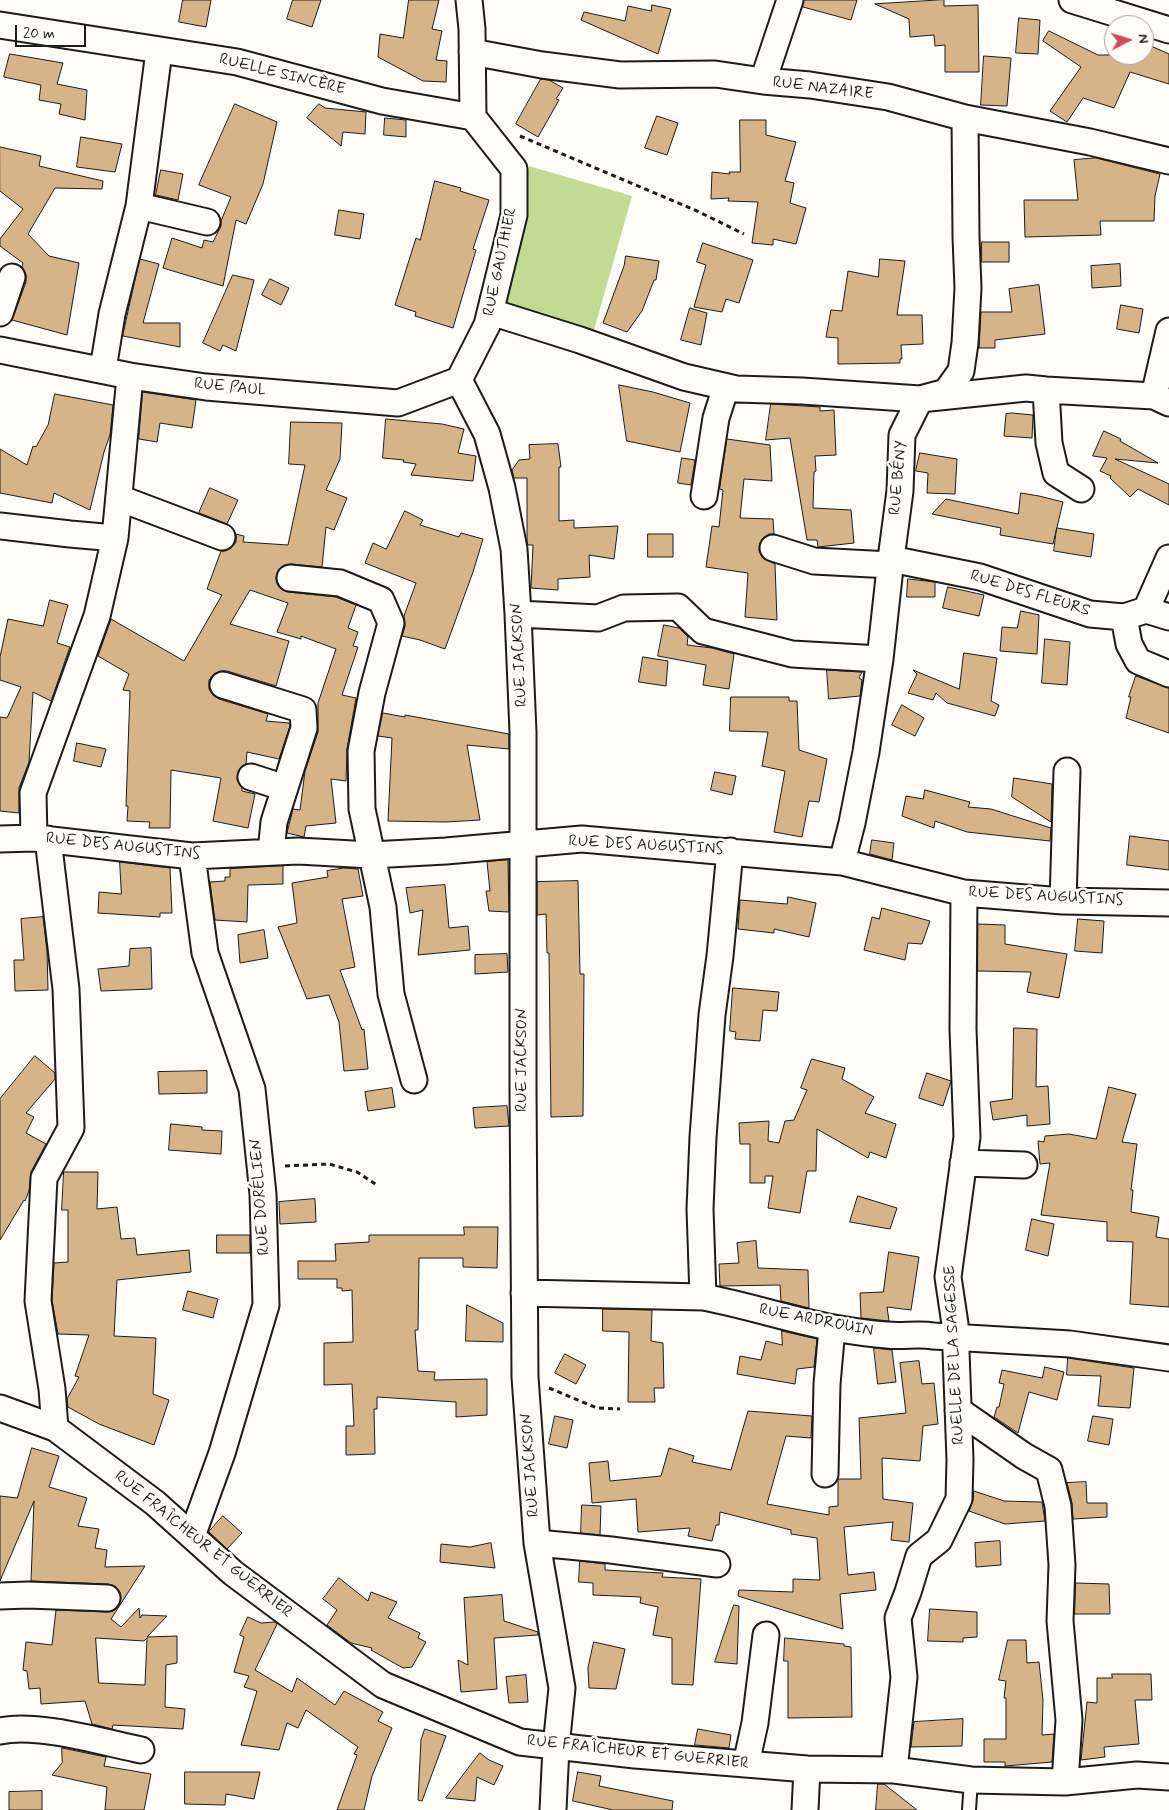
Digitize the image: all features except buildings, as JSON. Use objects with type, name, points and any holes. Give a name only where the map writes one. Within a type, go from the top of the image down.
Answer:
[{"type":"street","points":[[469,0],[474,117]]},
{"type":"street","points":[[763,81],[790,0]]},
{"type":"street","points":[[1072,0],[1169,30]]},
{"type":"street","name":"RUELLE SINCÈRE","points":[[0,25],[237,62],[382,101],[474,117]]},
{"type":"street","points":[[103,369],[112,314],[139,206],[159,51]]},
{"type":"street","name":"RUE NAZAIRE","points":[[472,52],[542,65],[620,75],[715,74],[810,85],[888,97],[965,118],[1090,142],[1169,161]]},
{"type":"street","name":"RUE GAUTHIER","points":[[459,380],[487,325],[514,215],[514,169],[474,117]]},
{"type":"street","points":[[920,400],[946,392],[961,371],[965,343],[968,288],[965,118]]},
{"type":"street","points":[[139,206],[207,222]]},
{"type":"street","points":[[0,313],[12,277]]},
{"type":"street","points":[[491,312],[580,340],[684,377],[726,387],[736,389],[802,390],[920,400],[1026,388],[1161,399],[1169,331]]},
{"type":"street","name":"RUE PAUL","points":[[0,350],[103,369],[130,376],[206,387],[398,403],[459,380]]},
{"type":"street","points":[[55,1428],[52,1389],[38,1301],[44,1178],[71,1128],[66,989],[33,793],[97,616],[115,538],[130,376]]},
{"type":"street","name":"RUE JACKSON","points":[[459,380],[487,434],[502,488],[514,549],[523,732],[525,1378],[537,1543],[562,1688],[556,1747],[553,1810]]},
{"type":"street","points":[[704,496],[716,418],[726,387]]},
{"type":"street","points":[[1046,390],[1049,443],[1056,473],[1081,489]]},
{"type":"street","name":"RUE BÉNY","points":[[842,862],[864,761],[880,659],[890,562],[900,491],[902,435],[920,400]]},
{"type":"street","points":[[119,498],[222,536]]},
{"type":"street","points":[[0,526],[115,538]]},
{"type":"street","name":"RUE DES FLEURS","points":[[773,548],[814,561],[890,562],[980,577],[1090,614],[1146,615]]},
{"type":"street","points":[[1169,558],[1146,615],[1129,644],[1138,661],[1169,674]]},
{"type":"street","points":[[290,578],[340,583],[381,600],[391,623],[372,693],[362,751],[362,809],[383,907],[391,994],[414,1080]]},
{"type":"street","points":[[518,614],[598,618],[624,608],[678,607],[702,631],[712,634],[792,654],[880,659]]},
{"type":"street","points":[[223,685],[303,710],[304,728],[274,822],[271,852]]},
{"type":"street","points":[[1063,901],[1068,771]]},
{"type":"street","points":[[251,777],[285,788]]},
{"type":"street","name":"RUE DES AUGUSTINS","points":[[0,839],[41,838],[192,856],[298,851],[371,855],[523,845],[582,839],[842,862],[964,893],[1063,901],[1169,903]]},
{"type":"street","points":[[703,1297],[700,1208],[705,1109],[712,1015],[720,956],[730,851]]},
{"type":"street","name":"RUE DORÉLIEN","points":[[192,856],[205,952],[252,1088],[263,1194],[266,1305],[222,1453],[192,1536]]},
{"type":"street","name":"RUELLE DE LA SAGESSE","points":[[894,1770],[904,1677],[898,1618],[908,1592],[918,1556],[938,1540],[959,1499],[960,1460],[956,1338],[948,1277],[967,1137],[963,1029],[964,893]]},
{"type":"street","points":[[963,1163],[1024,1165]]},
{"type":"street","name":"RUE ARDROUIN","points":[[524,1293],[703,1297],[731,1302],[832,1328],[889,1336],[922,1334],[956,1338],[1070,1344],[1169,1358]]},
{"type":"street","points":[[825,1474],[827,1384],[832,1328]]},
{"type":"street","name":"RUE FRAÎCHEUR ET GUERRIER","points":[[0,1408],[55,1428],[155,1503],[233,1573],[383,1685],[520,1742],[556,1747],[807,1769],[894,1770],[971,1780],[1065,1782],[1137,1775],[1169,1777]]},
{"type":"street","points":[[958,1410],[1024,1456],[1049,1470],[1058,1506],[1062,1566],[1060,1621],[1069,1720],[1065,1782]]},
{"type":"street","points":[[537,1543],[611,1550],[717,1564]]},
{"type":"street","points":[[0,1596],[28,1595],[107,1598]]},
{"type":"street","points":[[746,1764],[755,1723],[766,1635]]},
{"type":"street","points":[[0,1731],[9,1729],[56,1732],[141,1750]]},
{"type":"street","points":[[805,1810],[807,1769]]},
{"type":"lane","points":[[969,1810],[971,1780]]},
{"type":"path","points":[[518,135],[697,211],[744,234]]},
{"type":"path","points":[[260,1168],[328,1164],[357,1172],[377,1185]]},
{"type":"path","points":[[525,1378],[597,1408],[620,1409]]},
{"type":"green space","points":[[529,166],[632,196],[594,330],[490,300]]}]
